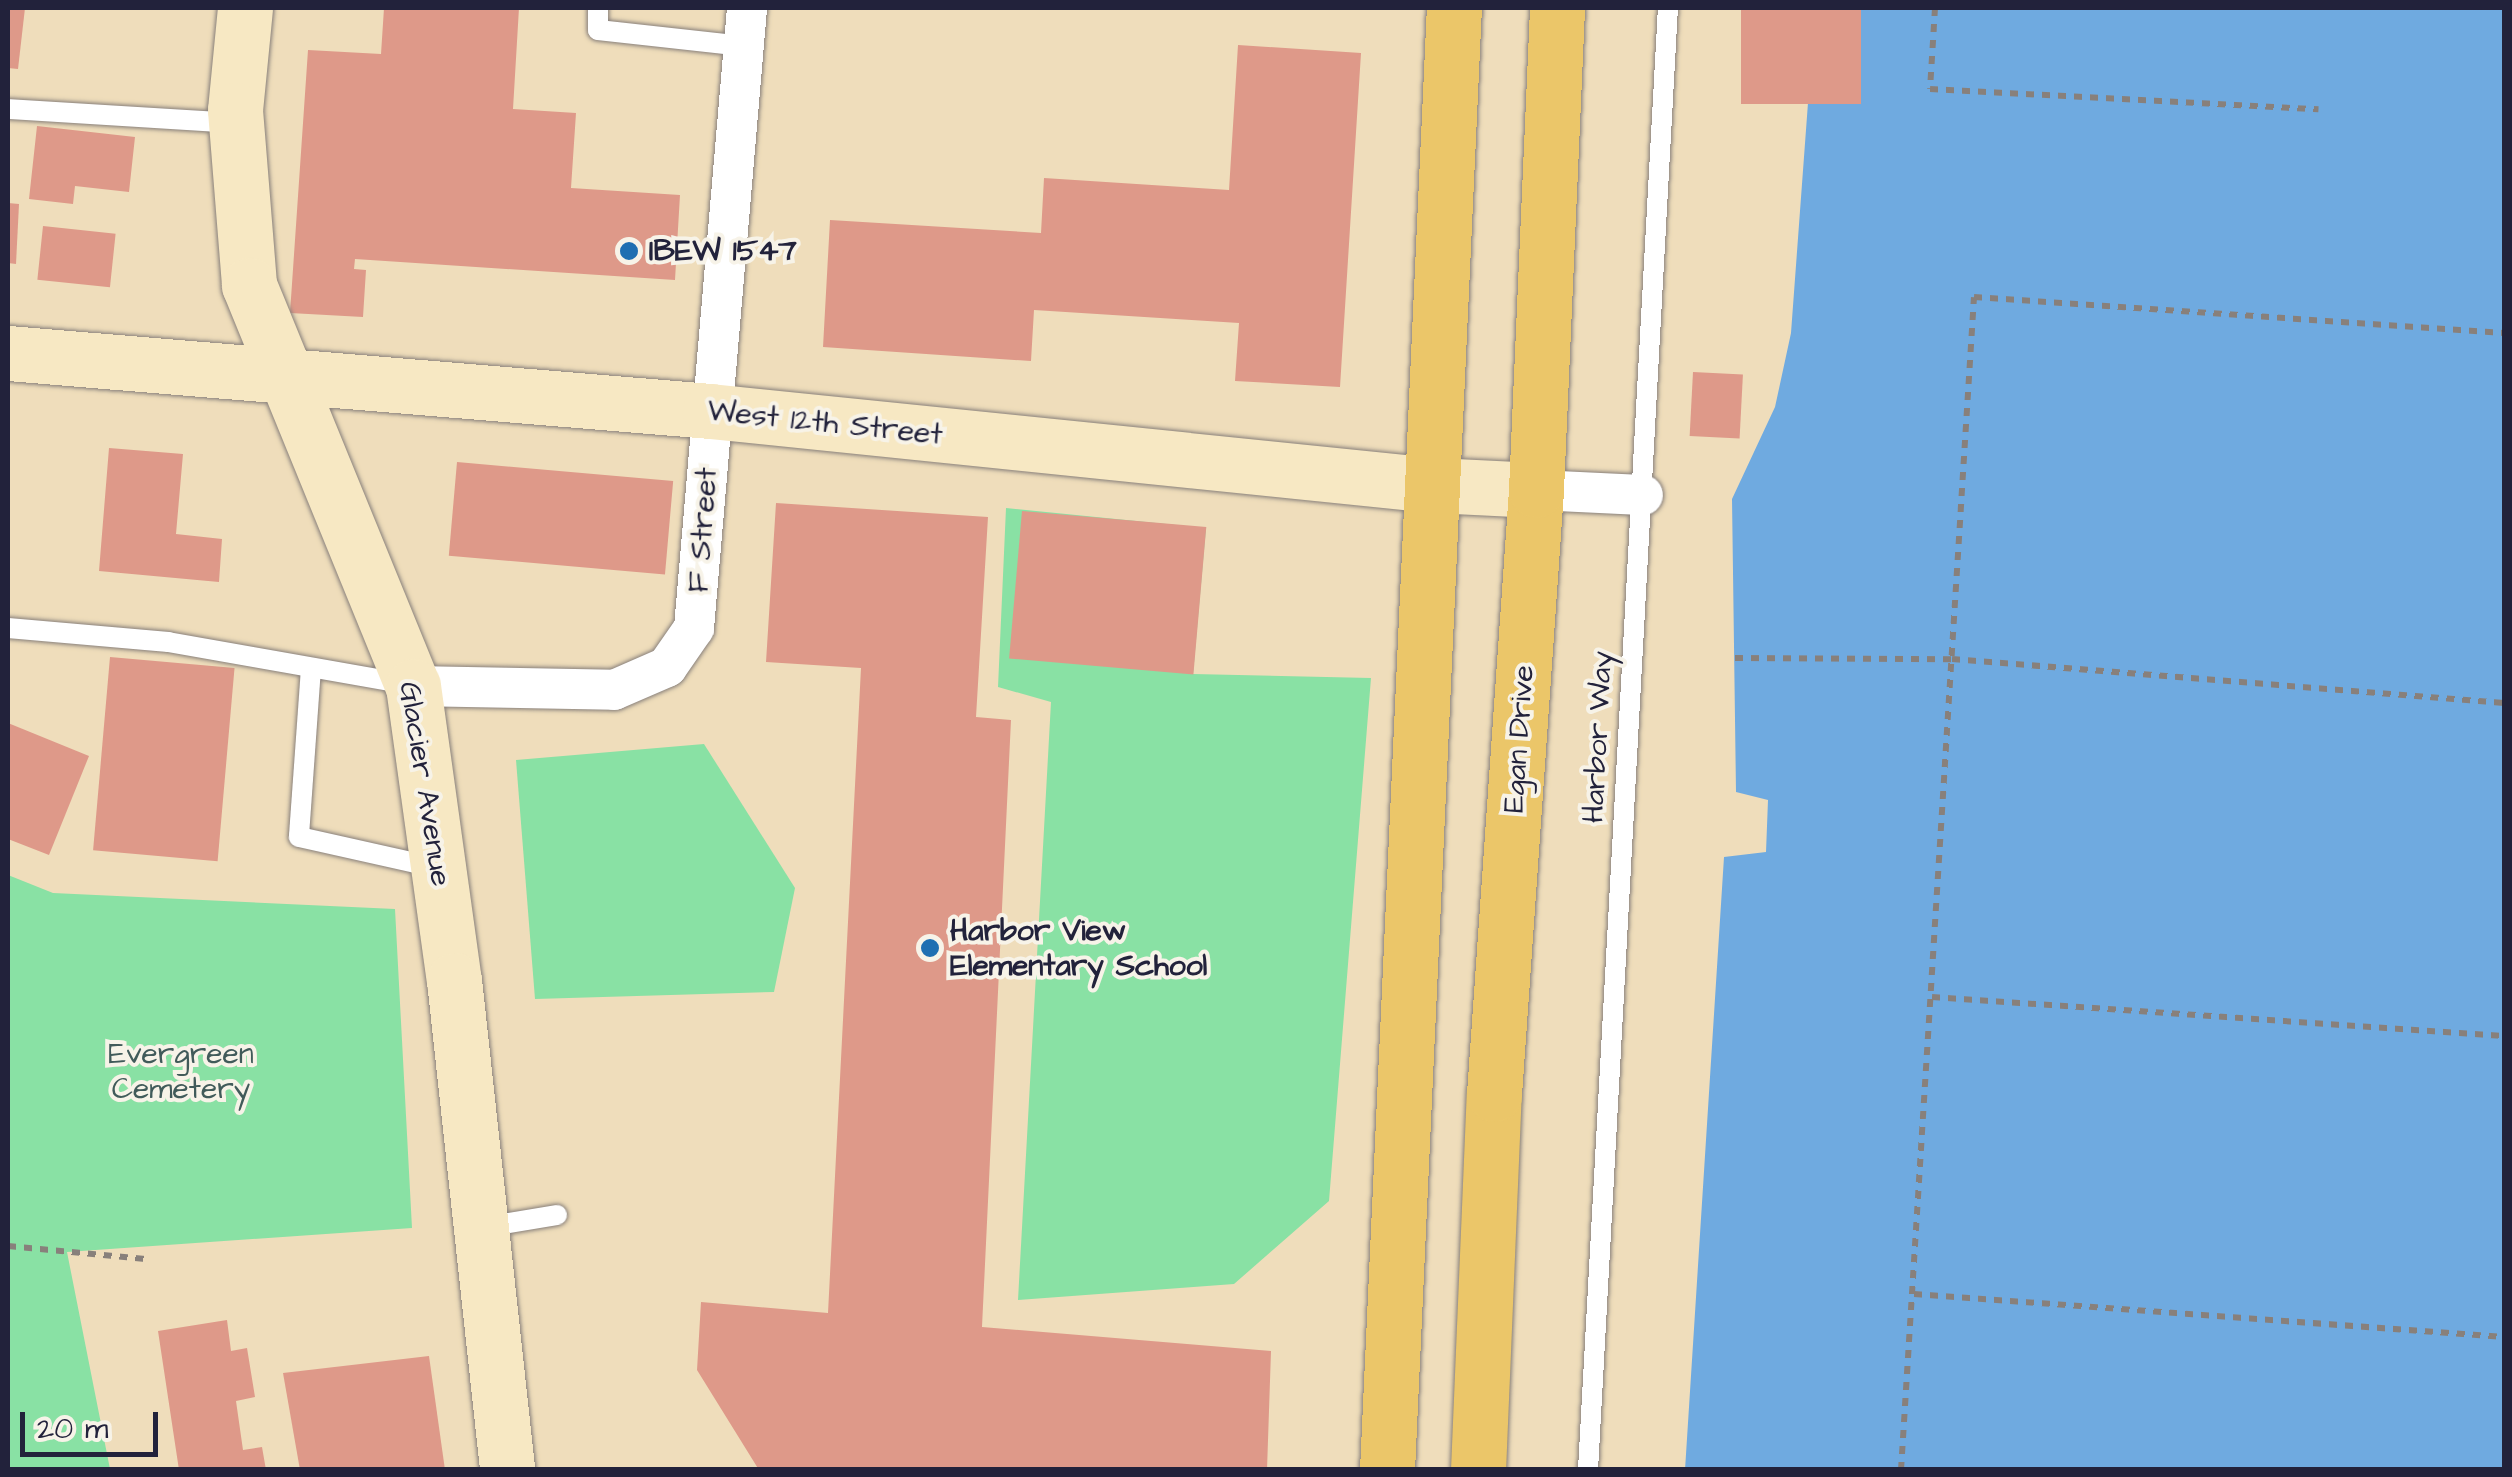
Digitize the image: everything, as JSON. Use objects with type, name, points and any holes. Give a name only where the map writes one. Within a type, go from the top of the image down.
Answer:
[{"type":"highway","points":[[1387,1470],[1454,8]]},
{"type":"highway","name":"Egan Drive","points":[[1478,1470],[1494,1094],[1536,490],[1562,21]]},
{"type":"main road","name":"Glacier Avenue","points":[[246,8],[236,123],[249,286],[413,686],[440,868],[507,1470]]},
{"type":"main road","name":"West 12th Street","points":[[8,354],[710,411],[1434,485],[1536,490]]},
{"type":"street","name":"F Street","points":[[413,686],[614,690],[667,666],[694,628],[705,552],[710,411],[745,27]]},
{"type":"street","name":"West 12th Street","points":[[1536,490],[1643,495]]},
{"type":"lane","points":[[598,8],[598,30],[745,27]]},
{"type":"lane","name":"Harbor Way","points":[[1588,1470],[1668,8]]},
{"type":"lane","points":[[8,108],[236,123]]},
{"type":"lane","points":[[8,628],[168,642],[413,686]]},
{"type":"lane","points":[[311,668],[300,837],[440,868]]},
{"type":"lane","points":[[481,1228],[557,1215]]},
{"type":"path","points":[[1935,8],[1930,89],[2318,109]]},
{"type":"path","points":[[1901,1470],[1974,297],[2504,332]]},
{"type":"path","points":[[1735,658],[1952,659],[2504,703]]},
{"type":"path","points":[[1932,997],[2504,1036]]},
{"type":"path","points":[[8,1246],[144,1259]]},
{"type":"path","points":[[1914,1294],[2504,1336]]},
{"type":"green space","points":[[1006,508],[1206,528],[1193,674],[1371,678],[1329,1201],[1234,1284],[1018,1300],[1051,702],[998,687]]},
{"type":"green space","points":[[704,744],[795,888],[774,992],[535,999],[516,760]]},
{"type":"green space","name":"Evergreen Cemetery","points":[[8,875],[53,893],[395,909],[412,1228],[67,1252],[110,1469],[8,1469]]},
{"type":"water","points":[[1815,8],[2504,8],[2504,1469],[1685,1470],[1724,857],[1766,852],[1768,800],[1736,792],[1732,499],[1775,407],[1791,333]]},
{"type":"building","points":[[8,8],[25,8],[18,69],[8,68]]},
{"type":"building","points":[[384,8],[519,8],[513,109],[576,113],[571,188],[680,195],[675,280],[355,259],[354,269],[366,270],[363,317],[290,313],[308,50],[381,54]]},
{"type":"building","points":[[1741,8],[1861,8],[1861,104],[1741,104]]},
{"type":"building","points":[[1238,45],[1361,53],[1340,387],[1235,381],[1239,323],[1034,310],[1031,361],[823,347],[830,220],[1041,233],[1044,178],[1229,190]]},
{"type":"building","points":[[37,126],[135,137],[129,192],[75,186],[73,204],[29,199]]},
{"type":"building","points":[[8,203],[19,204],[16,264],[8,263]]},
{"type":"building","points":[[43,226],[116,234],[110,287],[37,280]]},
{"type":"building","points":[[1693,372],[1743,375],[1740,439],[1690,436]]},
{"type":"building","points":[[109,448],[183,454],[176,534],[222,539],[219,582],[99,571]]},
{"type":"building","points":[[457,462],[673,481],[665,575],[449,556]]},
{"type":"building","points":[[776,503],[988,517],[976,717],[1011,720],[982,1327],[1271,1351],[1267,1470],[759,1470],[697,1370],[701,1302],[828,1313],[861,668],[766,662]]},
{"type":"building","points":[[1022,511],[1206,527],[1193,675],[1009,658]]},
{"type":"building","points":[[110,657],[235,668],[218,861],[93,850]]},
{"type":"building","points":[[8,723],[89,756],[49,855],[8,839]]},
{"type":"building","points":[[227,1320],[231,1351],[247,1348],[255,1397],[236,1401],[243,1450],[262,1447],[266,1470],[179,1470],[158,1331]]},
{"type":"building","points":[[429,1356],[445,1470],[300,1470],[283,1373]]},
{"type":"place","name":"IBEW 1547","points":[[629,251]]},
{"type":"place","name":"Harbor View Elementary School","points":[[930,948]]}]
